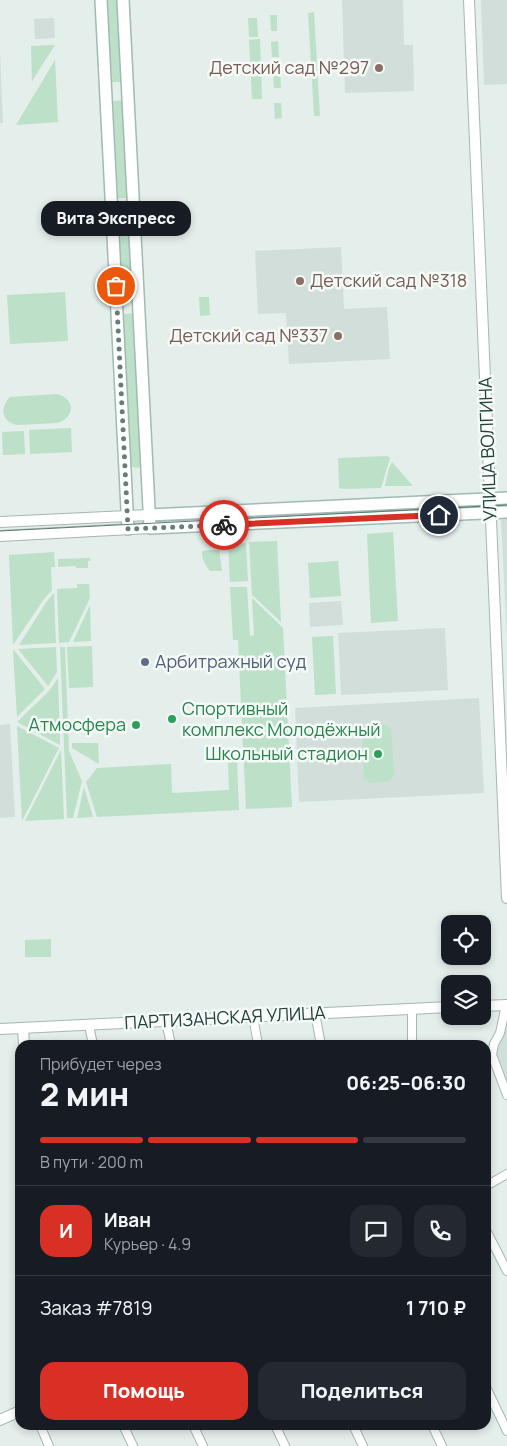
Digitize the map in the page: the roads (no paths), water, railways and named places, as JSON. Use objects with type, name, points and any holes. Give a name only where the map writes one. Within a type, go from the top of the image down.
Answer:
[{"type":"main road","points":[[101,0],[128,529]]},
{"type":"main road","points":[[123,0],[150,528],[507,512]]},
{"type":"main road","points":[[125,466],[131,472],[138,473],[143,471],[147,464]]},
{"type":"main road","points":[[149,515],[507,498]]},
{"type":"street","name":"УЛИЦА ВОЛГИНА","points":[[469,0],[507,898]]},
{"type":"street","points":[[0,522],[149,515]]},
{"type":"street","points":[[0,536],[150,528]]},
{"type":"street","points":[[491,1006],[506,1005],[500,1033],[494,1044],[492,1055],[507,1095]]},
{"type":"street","name":"ПАРТИЗАНСКАЯ УЛИЦА","points":[[0,1029],[441,1007]]},
{"type":"street","points":[[412,1009],[412,1040]]},
{"type":"street","points":[[315,1013],[320,1040]]},
{"type":"street","points":[[253,1016],[257,1040]]},
{"type":"street","points":[[166,1021],[170,1040]]},
{"type":"street","points":[[89,1025],[92,1040]]},
{"type":"street","points":[[23,1028],[24,1040]]},
{"type":"street","points":[[491,1183],[507,1174]]},
{"type":"street","points":[[491,1240],[507,1271]]},
{"type":"street","points":[[491,1397],[507,1431]]},
{"type":"street","points":[[0,1420],[15,1413]]},
{"type":"street","points":[[42,1430],[49,1446]]},
{"type":"street","points":[[126,1430],[133,1446]]},
{"type":"street","points":[[195,1430],[203,1446]]},
{"type":"street","points":[[277,1430],[285,1446]]},
{"type":"street","points":[[355,1430],[363,1446]]},
{"type":"street","points":[[434,1430],[442,1446]]},
{"type":"tram line","points":[[0,531],[507,505]]},
{"type":"place","name":"Детский сад №297","points":[[379,68]]},
{"type":"place","name":"Детский сад №318","points":[[300,281]]},
{"type":"place","name":"Вита Экспресс","points":[[116,286]]},
{"type":"place","name":"Детский сад №337","points":[[338,336]]},
{"type":"place","name":"Арбитражный суд","points":[[145,662]]},
{"type":"place","name":"Спортивный комплекс Молодёжный","points":[[172,719]]},
{"type":"place","name":"Атмосфера","points":[[136,725]]},
{"type":"place","name":"Школьный стадион","points":[[378,754]]}]
